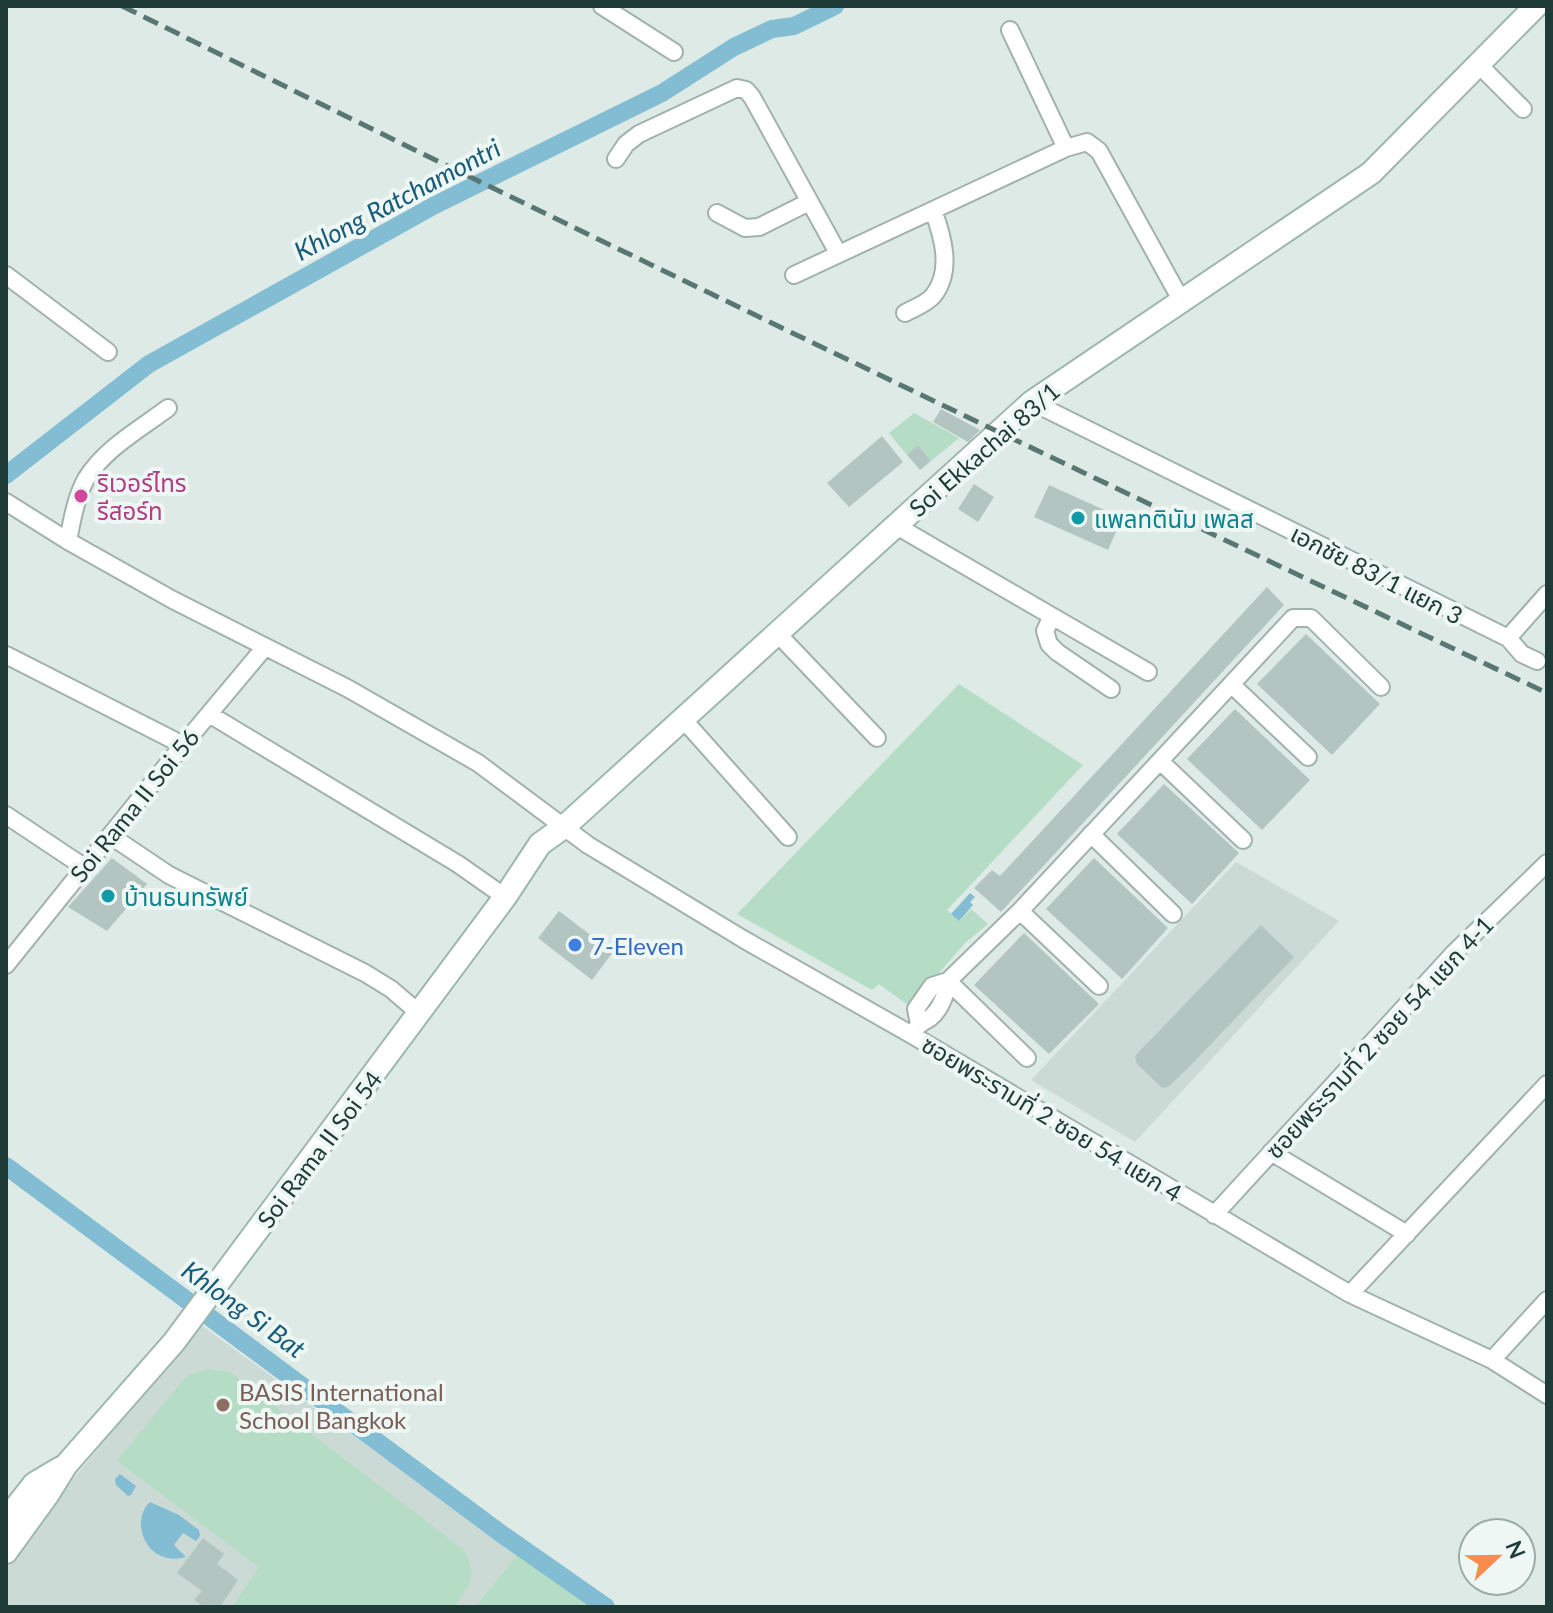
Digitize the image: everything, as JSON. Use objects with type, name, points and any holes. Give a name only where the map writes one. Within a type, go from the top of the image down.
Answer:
[{"type":"street","points":[[602,6],[674,52]]},
{"type":"street","name":"Soi Ekkachai 83/1","points":[[564,827],[1032,402],[1371,173],[1536,6]]},
{"type":"street","points":[[1010,30],[1066,148]]},
{"type":"street","points":[[1479,65],[1523,109]]},
{"type":"street","points":[[616,159],[626,144],[639,134],[742,88],[752,97],[838,253]]},
{"type":"street","points":[[794,275],[1066,148],[1087,142],[1099,151],[1181,300]]},
{"type":"street","points":[[717,213],[745,228],[759,227],[809,202]]},
{"type":"street","points":[[905,313],[932,297],[945,263],[942,233],[933,210]]},
{"type":"street","points":[[6,275],[108,352]]},
{"type":"street","name":"เอกชัย 83/1 แยก 3","points":[[1032,402],[1508,638],[1522,654],[1537,661]]},
{"type":"street","points":[[68,541],[78,499],[88,476],[103,457],[168,408]]},
{"type":"street","name":"ซอยพระรามที่ 2 ซอย 54 แยก 4","points":[[6,502],[68,541],[347,688],[478,763],[588,845],[743,939],[916,1029],[1214,1215],[1350,1294],[1492,1360],[1547,1395]]},
{"type":"street","points":[[895,525],[1148,672]]},
{"type":"street","points":[[1508,638],[1547,594]]},
{"type":"street","points":[[1052,616],[1045,631],[1049,644],[1111,689]]},
{"type":"street","points":[[916,1029],[938,1008],[948,981],[1020,911],[1293,618],[1311,618],[1381,687]]},
{"type":"street","points":[[776,632],[877,738]]},
{"type":"street","name":"Soi Rama II Soi 56","points":[[6,965],[265,647]]},
{"type":"street","points":[[6,655],[183,745]]},
{"type":"street","points":[[1232,685],[1308,757]]},
{"type":"street","points":[[209,714],[458,864],[505,897]]},
{"type":"street","points":[[682,718],[788,837]]},
{"type":"street","points":[[1160,761],[1243,840]]},
{"type":"street","points":[[6,815],[84,867]]},
{"type":"street","name":"Soi Rama II Soi 54","points":[[6,1552],[66,1465],[174,1342],[240,1255],[505,897],[540,844],[564,827]]},
{"type":"street","points":[[1091,834],[1173,914]]},
{"type":"street","points":[[111,836],[169,875],[365,973],[391,989],[419,1013]]},
{"type":"street","name":"ซอยพระรามที่ 2 ซอย 54 แยก 4-1","points":[[1214,1215],[1454,953],[1547,863]]},
{"type":"street","points":[[1020,911],[1099,986]]},
{"type":"street","points":[[948,981],[1027,1058]]},
{"type":"street","points":[[1350,1294],[1547,1084]]},
{"type":"street","points":[[1271,1152],[1407,1234]]},
{"type":"street","points":[[1492,1360],[1547,1300]]},
{"type":"street","name":"Soi Rama II Soi 54","points":[[6,1520],[34,1484],[66,1465]]},
{"type":"shaded area","points":[[1236,862],[1339,921],[1135,1142],[1031,1080]]},
{"type":"shaded area","name":"BASIS International School Bangkok","points":[[201,1325],[517,1555],[475,1607],[6,1607],[6,1569],[68,1485]]},
{"type":"green space","points":[[914,413],[959,438],[931,461],[919,446],[907,455],[889,433]]},
{"type":"green space","points":[[959,684],[1083,765],[947,910],[959,921],[971,909],[988,924],[965,943],[915,1001],[908,1005],[879,984],[872,990],[737,914]]},
{"type":"green space","points":[[209,1369],[230,1372],[463,1549],[470,1566],[470,1580],[454,1607],[232,1607],[259,1567],[117,1461],[183,1380],[190,1374]]},
{"type":"green space","points":[[517,1555],[592,1607],[475,1607]]},
{"type":"water","points":[[970,893],[975,897],[970,902],[973,905],[959,921],[951,914]]},
{"type":"water","points":[[120,1474],[136,1486],[131,1495],[128,1496],[116,1485],[115,1479]]},
{"type":"water","points":[[150,1502],[179,1515],[199,1530],[200,1536],[196,1541],[183,1533],[174,1545],[186,1557],[172,1559],[161,1556],[145,1541],[141,1520]]},
{"type":"building","points":[[941,409],[980,430],[968,442],[933,422]]},
{"type":"building","points":[[882,436],[903,462],[849,507],[827,483]]},
{"type":"building","points":[[918,445],[931,461],[920,470],[907,455]]},
{"type":"building","points":[[974,484],[994,497],[978,522],[958,509]]},
{"type":"building","name":"แพลทตินัม เพลส","points":[[1049,485],[1122,518],[1108,550],[1034,517]]},
{"type":"building","points":[[1267,587],[1284,605],[1001,912],[974,888],[992,870],[1000,876]]},
{"type":"building","points":[[1306,634],[1380,704],[1332,755],[1257,684]]},
{"type":"building","points":[[1235,709],[1310,780],[1262,830],[1187,759]]},
{"type":"building","points":[[1164,784],[1239,853],[1192,904],[1117,834]]},
{"type":"building","name":"บ้านธนทรัพย์","points":[[112,858],[147,884],[107,931],[68,907]]},
{"type":"building","points":[[1094,858],[1168,928],[1122,979],[1046,909]]},
{"type":"building","name":"7-Eleven","points":[[559,911],[613,952],[592,980],[538,938]]},
{"type":"building","points":[[1261,925],[1294,957],[1191,1065],[1168,1087],[1162,1088],[1137,1064],[1135,1056]]},
{"type":"building","points":[[1024,933],[1099,1004],[1049,1054],[974,985]]},
{"type":"building","points":[[203,1538],[224,1554],[217,1564],[238,1580],[220,1607],[204,1607],[194,1600],[202,1591],[177,1573]]},
{"type":"waterway","name":"Khlong Ratchamontri","points":[[6,475],[149,364],[435,205],[662,93],[734,47],[772,29],[794,26],[835,6]]},
{"type":"waterway","name":"Khlong Si Bat","points":[[6,1166],[503,1535],[606,1607]]},
{"type":"railway","points":[[122,6],[833,352],[1547,693]]},
{"type":"place","name":"ริเวอร์ไทร รีสอร์ท","points":[[81,496]]},
{"type":"place","name":"แพลทตินัม เพลส","points":[[1078,518]]},
{"type":"place","name":"บ้านธนทรัพย์","points":[[108,896]]},
{"type":"place","name":"7-Eleven","points":[[575,945]]},
{"type":"place","name":"BASIS International School Bangkok","points":[[223,1405]]}]
